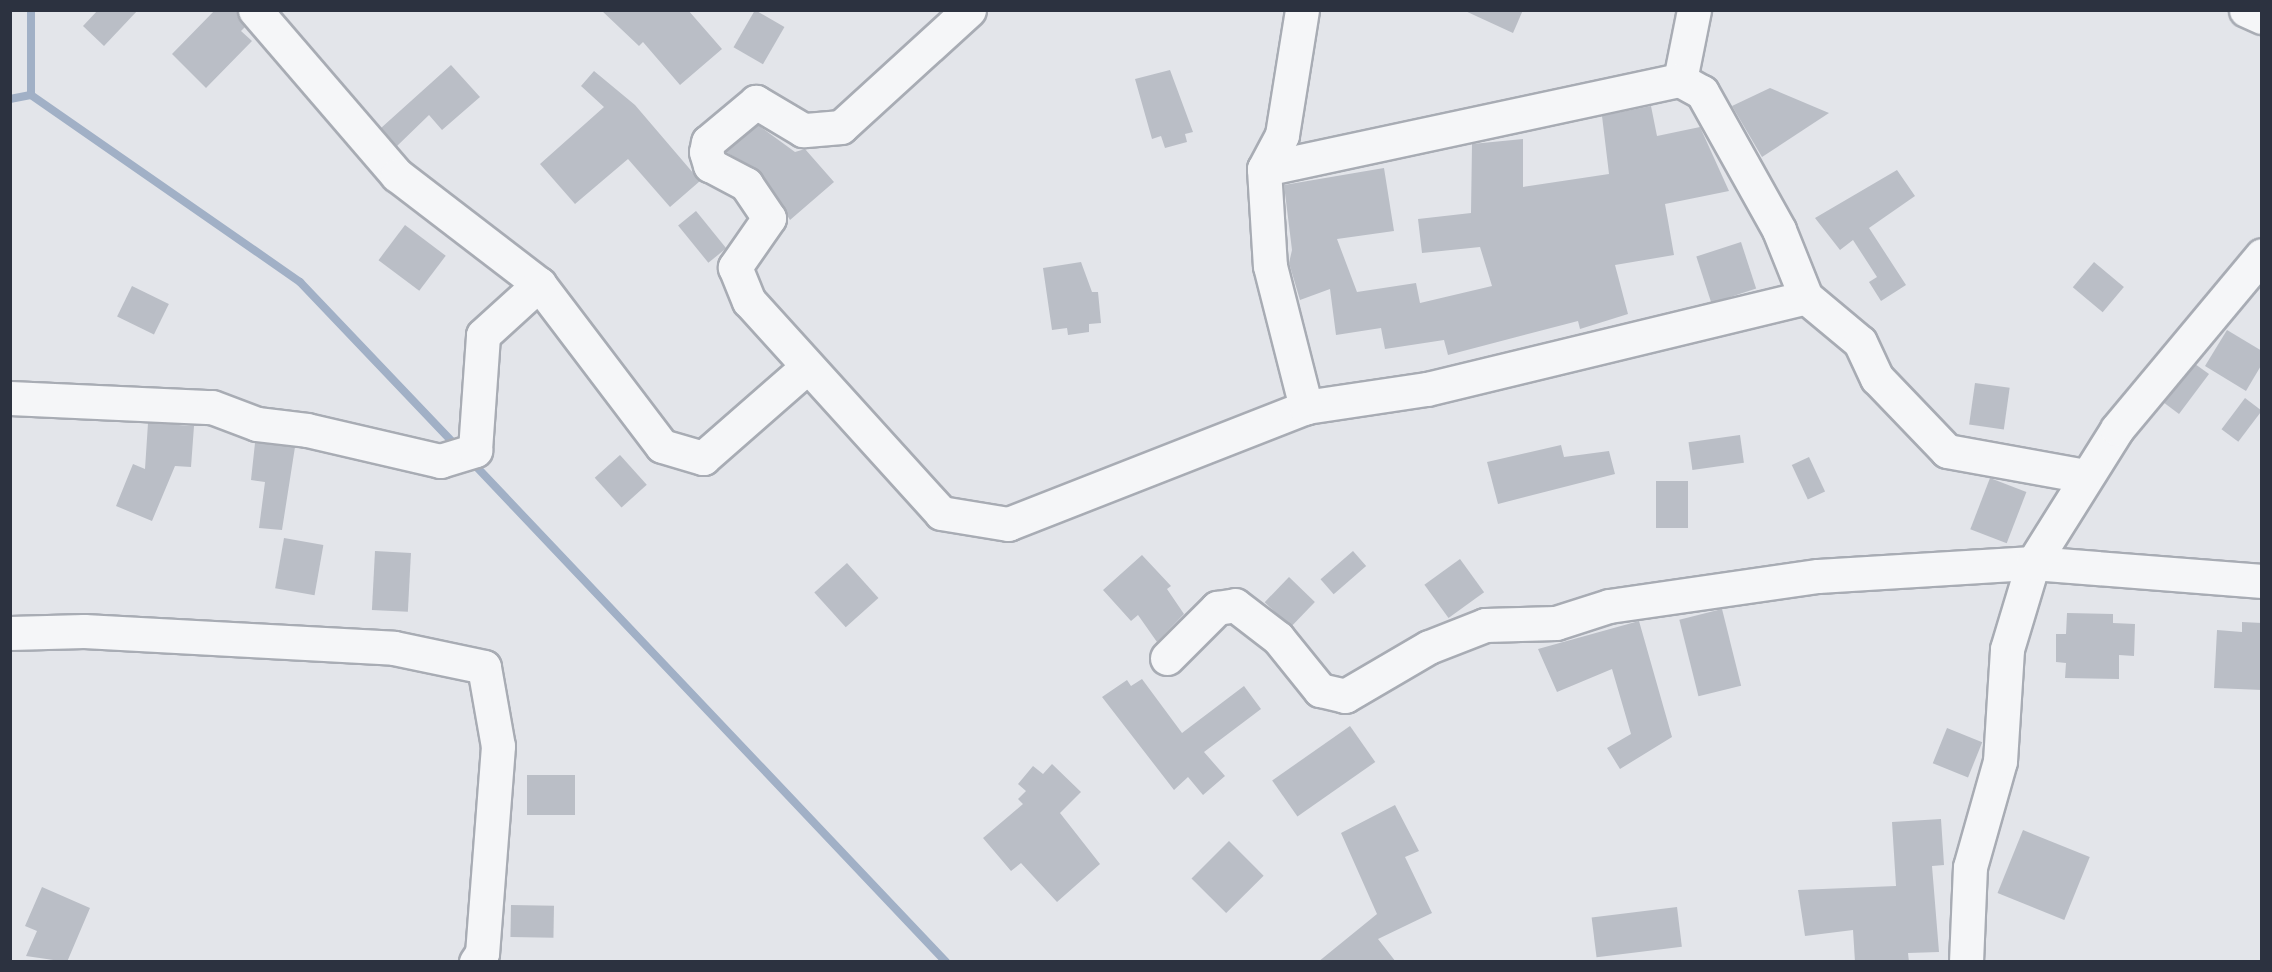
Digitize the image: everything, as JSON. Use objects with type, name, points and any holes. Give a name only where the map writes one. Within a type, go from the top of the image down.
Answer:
[{"type":"street","points":[[255,10],[397,175],[539,284],[662,446],[704,458],[807,367]]},
{"type":"street","points":[[969,10],[841,127],[803,130],[756,102],[708,142],[710,165],[746,184],[769,218],[735,267],[749,302],[941,513],[1008,524],[1306,407],[1427,388],[1806,297]]},
{"type":"street","points":[[1302,10],[1282,135],[1264,169],[1270,266],[1306,407]]},
{"type":"street","points":[[1680,80],[1694,10]]},
{"type":"street","points":[[2246,10],[2262,17]]},
{"type":"street","points":[[1264,169],[1680,80],[1702,92],[1779,230],[1806,297],[1860,342],[1877,378],[1947,451],[2084,476]]},
{"type":"street","points":[[1966,962],[1970,867],[2000,762],[2007,649],[2033,564],[2084,476],[2262,255]]},
{"type":"street","points":[[10,398],[212,407],[257,424],[308,430],[440,461],[475,450],[483,334],[539,284]]},
{"type":"street","points":[[1167,658],[1217,608],[1235,605],[1278,638],[1320,690],[1346,696],[1430,647],[1485,625],[1556,623],[1609,606],[1818,576],[2033,564],[2262,581]]},
{"type":"street","points":[[10,633],[84,631],[394,648],[484,667],[498,746],[482,953],[476,962]]},
{"type":"building","points":[[98,10],[138,10],[104,46],[83,26]]},
{"type":"building","points":[[215,10],[237,10],[245,27],[241,31],[252,41],[206,88],[172,54]]},
{"type":"building","points":[[601,10],[688,10],[722,49],[680,85],[643,42],[639,46]]},
{"type":"building","points":[[755,10],[784,27],[763,64],[734,47]]},
{"type":"building","points":[[1463,10],[1523,10],[1513,33]]},
{"type":"building","points":[[451,65],[480,97],[442,130],[429,115],[397,146],[381,128]]},
{"type":"building","points":[[1170,70],[1193,132],[1185,134],[1187,142],[1165,148],[1161,136],[1152,139],[1135,79]]},
{"type":"building","points":[[594,71],[635,105],[700,181],[670,207],[628,159],[575,204],[540,164],[604,107],[581,86]]},
{"type":"building","points":[[1770,88],[1829,113],[1762,157],[1732,106]]},
{"type":"building","points":[[1651,106],[1657,136],[1700,127],[1729,191],[1665,204],[1674,255],[1615,265],[1628,314],[1580,329],[1578,321],[1448,355],[1444,340],[1385,349],[1381,328],[1336,335],[1330,289],[1300,300],[1289,263],[1292,250],[1284,185],[1384,168],[1394,231],[1337,239],[1357,292],[1416,283],[1420,303],[1492,286],[1480,247],[1422,253],[1418,219],[1471,213],[1472,144],[1523,139],[1523,187],[1609,174],[1602,116]]},
{"type":"building","points":[[758,125],[795,152],[805,149],[834,182],[790,220],[761,173],[726,152]]},
{"type":"building","points":[[1897,170],[1915,196],[1869,228],[1906,285],[1881,301],[1869,282],[1877,277],[1853,240],[1840,250],[1815,218]]},
{"type":"building","points":[[696,211],[726,248],[708,263],[678,225]]},
{"type":"building","points":[[405,225],[446,256],[419,291],[379,260]]},
{"type":"building","points":[[1741,242],[1756,289],[1711,303],[1696,257]]},
{"type":"building","points":[[1081,262],[1092,292],[1098,292],[1101,323],[1089,324],[1089,332],[1068,335],[1067,328],[1052,330],[1043,268]]},
{"type":"building","points":[[2094,262],[2124,287],[2103,312],[2073,287]]},
{"type":"building","points":[[132,286],[169,304],[154,335],[117,317]]},
{"type":"building","points":[[2227,330],[2262,351],[2262,364],[2246,391],[2205,366]]},
{"type":"building","points":[[2195,364],[2209,374],[2179,414],[2163,402]]},
{"type":"building","points":[[1975,383],[2010,388],[2004,429],[1969,425]]},
{"type":"building","points":[[2245,398],[2262,411],[2238,442],[2222,429]]},
{"type":"building","points":[[148,423],[194,426],[191,467],[175,466],[152,521],[116,506],[133,464],[145,469]]},
{"type":"building","points":[[1740,435],[1744,463],[1692,470],[1689,442]]},
{"type":"building","points":[[255,443],[295,447],[282,530],[259,528],[265,482],[251,480]]},
{"type":"building","points":[[1561,445],[1564,457],[1609,451],[1615,474],[1498,504],[1487,462]]},
{"type":"building","points":[[620,455],[647,485],[621,507],[595,478]]},
{"type":"building","points":[[1809,457],[1825,491],[1808,499],[1792,465]]},
{"type":"building","points":[[1990,478],[2026,492],[2007,543],[1970,529]]},
{"type":"building","points":[[1656,481],[1688,481],[1688,528],[1656,528]]},
{"type":"building","points":[[284,538],[323,545],[315,595],[275,588]]},
{"type":"building","points":[[375,551],[411,553],[408,612],[372,610]]},
{"type":"building","points":[[1353,551],[1366,566],[1334,594],[1321,579]]},
{"type":"building","points":[[1142,555],[1171,586],[1167,589],[1184,614],[1157,642],[1138,615],[1131,621],[1103,590]]},
{"type":"building","points":[[1460,559],[1484,592],[1449,618],[1424,585]]},
{"type":"building","points":[[847,563],[878,598],[846,627],[814,592]]},
{"type":"building","points":[[1289,577],[1315,602],[1291,627],[1265,602]]},
{"type":"building","points":[[1722,609],[1741,686],[1698,696],[1679,620]]},
{"type":"building","points":[[2067,613],[2113,614],[2113,623],[2135,624],[2134,656],[2119,655],[2119,679],[2065,678],[2066,663],[2056,662],[2056,634],[2066,634]]},
{"type":"building","points":[[1639,621],[1672,737],[1620,769],[1607,748],[1631,734],[1612,669],[1557,692],[1538,649]]},
{"type":"building","points":[[2242,622],[2262,623],[2262,690],[2214,688],[2217,630],[2242,632]]},
{"type":"building","points":[[1142,679],[1182,733],[1244,686],[1261,709],[1204,752],[1225,776],[1203,795],[1188,777],[1174,790],[1102,697],[1127,680],[1131,686]]},
{"type":"building","points":[[1350,726],[1375,762],[1297,817],[1272,780]]},
{"type":"building","points":[[1947,728],[1982,742],[1968,777],[1933,763]]},
{"type":"building","points":[[1052,764],[1081,792],[1060,813],[1100,864],[1057,902],[1021,863],[1011,871],[983,838],[1023,804],[1018,799],[1026,791],[1018,784],[1033,766],[1043,774]]},
{"type":"building","points":[[527,775],[575,775],[575,815],[527,815]]},
{"type":"building","points":[[1395,805],[1419,851],[1405,857],[1432,913],[1378,939],[1396,962],[1318,962],[1377,914],[1341,833]]},
{"type":"building","points":[[1941,819],[1944,865],[1932,866],[1939,952],[1908,953],[1909,962],[1855,962],[1853,930],[1805,936],[1798,890],[1896,886],[1892,822]]},
{"type":"building","points":[[2023,830],[2090,857],[2064,920],[1998,893]]},
{"type":"building","points":[[1229,841],[1264,876],[1226,913],[1192,878]]},
{"type":"building","points":[[42,887],[90,908],[67,962],[26,956],[37,931],[25,926]]},
{"type":"building","points":[[511,905],[554,906],[553,938],[510,937]]},
{"type":"building","points":[[1677,907],[1682,947],[1597,957],[1592,917]]},
{"type":"waterway","points":[[31,10],[31,95],[300,282],[457,447]]},
{"type":"waterway","points":[[10,99],[31,95]]},
{"type":"waterway","points":[[470,460],[946,962]]}]
